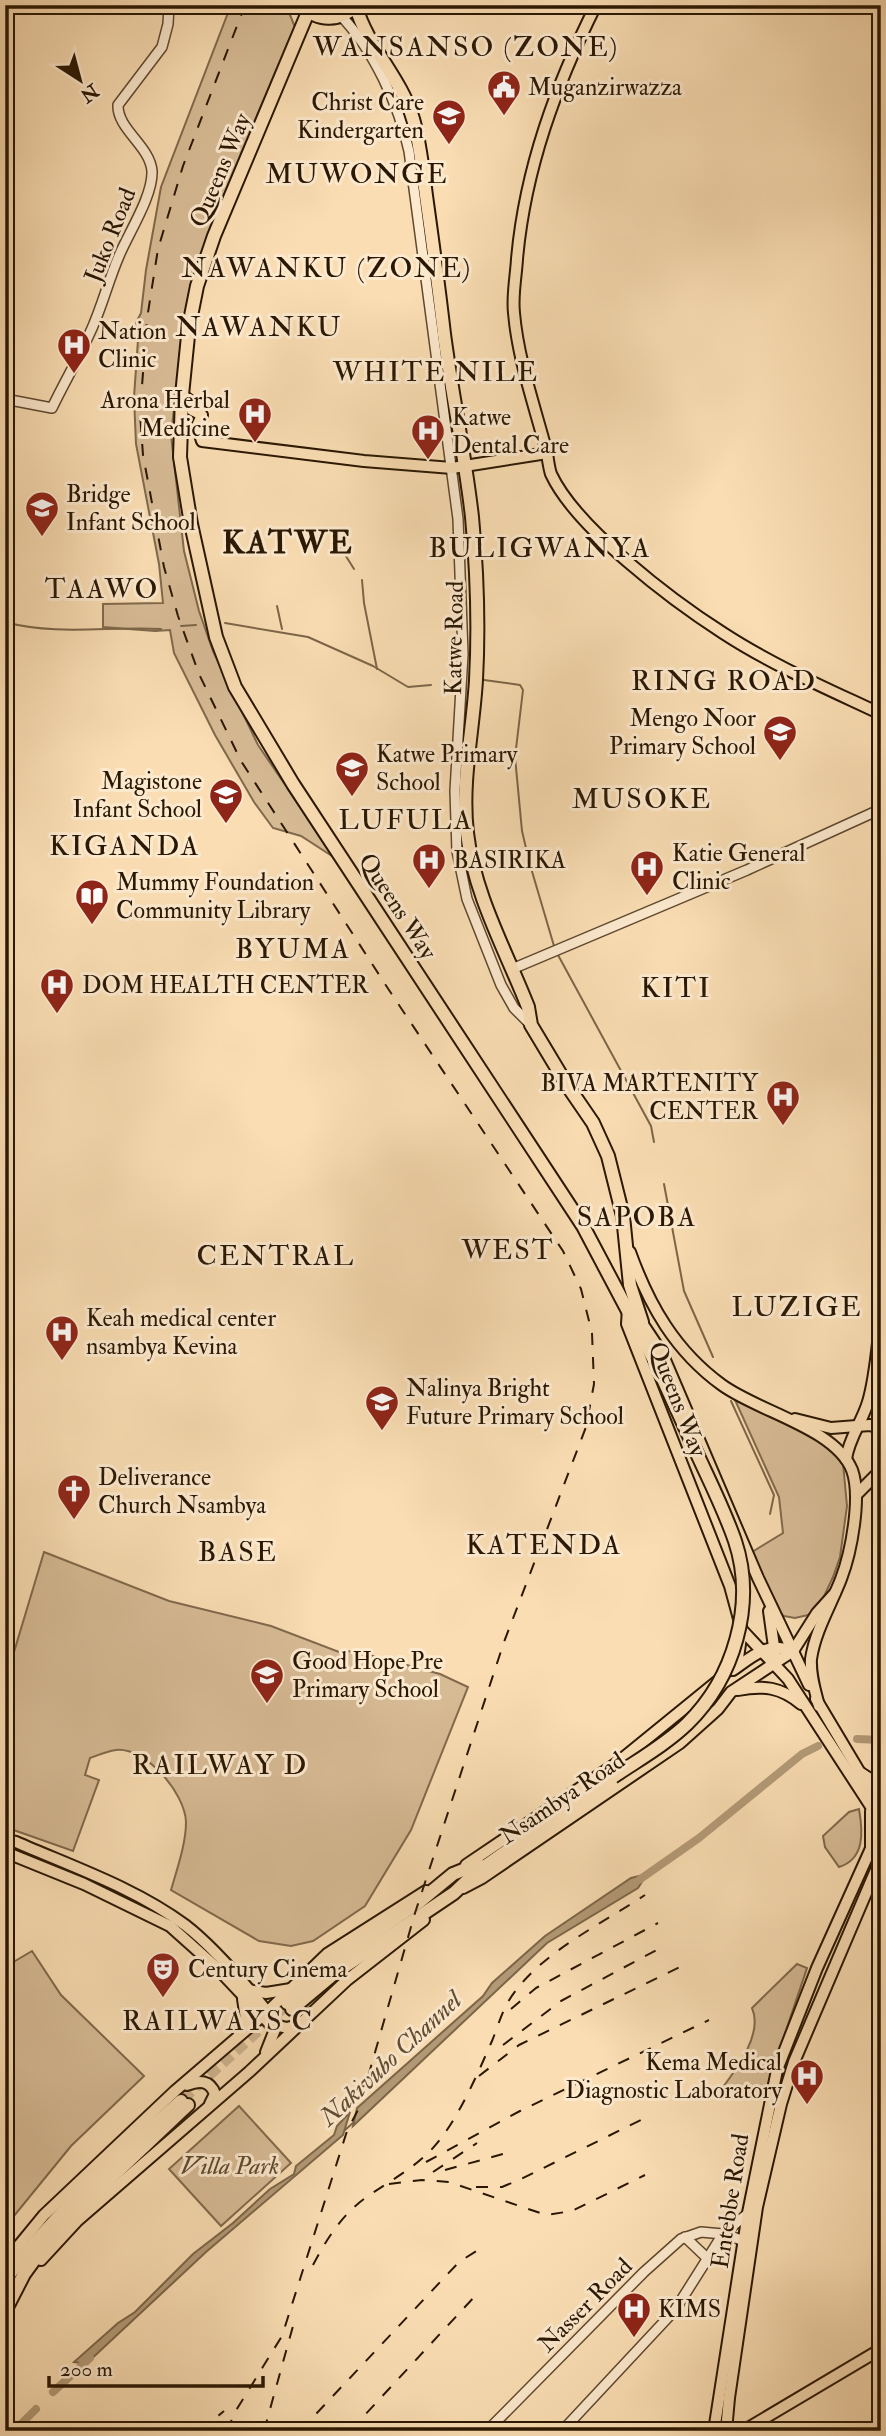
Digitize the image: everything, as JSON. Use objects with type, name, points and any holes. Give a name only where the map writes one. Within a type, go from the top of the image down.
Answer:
[{"type":"highway","points":[[305,8],[320,17],[341,16],[357,6]]},
{"type":"highway","name":"Katwe Road","points":[[357,6],[360,31],[398,86],[413,121],[418,143],[454,437],[477,580],[468,693],[467,832],[486,905],[512,969],[523,1010],[593,1123],[608,1156],[624,1216],[630,1285],[656,1364]]},
{"type":"highway","name":"Queens Way","points":[[305,8],[214,236],[197,286],[189,326],[182,395],[180,457],[191,524],[216,637],[235,687],[293,784],[555,1181],[628,1308]]},
{"type":"highway","points":[[486,947],[501,944]]},
{"type":"highway","points":[[550,1819],[474,1874],[454,1892],[289,2007],[329,1964],[419,1902],[453,1874],[470,1869],[550,1819],[672,1737],[712,1695],[723,1674],[738,1633],[743,1587],[736,1541],[628,1308]]},
{"type":"highway","points":[[5,2280],[33,2243],[74,2197],[182,2099]]},
{"type":"highway","points":[[8,2306],[30,2265],[56,2230],[182,2099]]},
{"type":"main road","points":[[596,5],[564,75],[544,129],[534,160],[519,236],[514,288],[515,328],[550,471],[585,522],[701,618],[737,642],[881,714]]},
{"type":"main road","points":[[182,395],[192,403],[192,411],[202,415],[197,426],[202,441],[364,461],[459,467],[547,453]]},
{"type":"main road","points":[[626,1241],[654,1310],[682,1349],[723,1386],[741,1398],[824,1438],[840,1449],[846,1459],[857,1494],[847,1555],[811,1657],[811,1676],[818,1706]]},
{"type":"main road","name":"Queens Way","points":[[628,1308],[627,1324],[730,1586],[742,1630],[788,1679],[876,1809]]},
{"type":"main road","points":[[846,1459],[849,1445],[867,1404],[881,1318]]},
{"type":"main road","points":[[643,1326],[662,1353],[818,1706],[859,1771],[881,1822]]},
{"type":"main road","points":[[867,1404],[871,1416],[881,1428]]},
{"type":"main road","points":[[779,1416],[831,1428],[860,1425],[881,1428]]},
{"type":"main road","points":[[857,1494],[881,1471]]},
{"type":"main road","points":[[765,1591],[775,1647],[774,1663]]},
{"type":"main road","name":"Nsambya Road","points":[[8,2306],[43,2256],[77,2221],[204,2112],[346,1980],[432,1914],[454,1892],[482,1878],[680,1743],[718,1709],[731,1692],[793,1651],[817,1613],[835,1593]]},
{"type":"main road","name":"Nsambya Road","points":[[5,2270],[12,2254],[44,2215],[182,2099],[233,2041],[327,1954],[453,1874],[607,1770],[721,1679],[738,1658],[742,1630]]},
{"type":"main road","points":[[721,1679],[762,1651],[782,1647],[793,1651]]},
{"type":"main road","points":[[731,1692],[760,1686],[782,1690],[812,1716]]},
{"type":"main road","points":[[859,1771],[881,1786]]},
{"type":"main road","points":[[870,1851],[876,1809]]},
{"type":"main road","name":"Entebbe Road","points":[[726,2431],[753,2210],[770,2101],[786,2043],[817,1968],[881,1832]]},
{"type":"main road","points":[[5,1840],[130,1892],[183,1924],[201,1939],[276,2027],[299,2025]]},
{"type":"main road","points":[[5,1853],[84,1884],[170,1926],[245,1993],[291,1989]]},
{"type":"main road","name":"Entebbe Road","points":[[714,2431],[744,2241],[781,2104],[799,2048],[881,1858]]},
{"type":"main road","points":[[817,1968],[831,1972]]},
{"type":"main road","points":[[233,2041],[246,2019],[245,1993]]},
{"type":"main road","points":[[262,2060],[276,2027]]},
{"type":"main road","points":[[786,2043],[799,2048]]},
{"type":"main road","points":[[182,2099],[198,2081],[206,2082],[213,2087],[215,2094],[204,2112]]},
{"type":"main road","points":[[743,2431],[881,2349]]},
{"type":"street","name":"Juko Road","points":[[5,398],[52,408],[92,330],[119,256],[151,183],[150,160],[117,109],[120,100],[162,47],[168,24],[169,5]]},
{"type":"street","name":"Katwe Road","points":[[341,16],[360,31]]},
{"type":"street","name":"Katwe Road","points":[[468,693],[456,760],[456,841],[465,891],[486,947],[502,986],[523,1010]]},
{"type":"street","points":[[512,969],[881,810]]},
{"type":"street","points":[[562,2431],[675,2310],[719,2240],[753,2210]]},
{"type":"street","points":[[707,2258],[685,2237],[701,2232],[719,2240],[733,2237],[744,2241]]},
{"type":"street","name":"Nasser Road","points":[[487,2431],[644,2272],[685,2237]]},
{"type":"green space","points":[[231,5],[286,5],[295,27],[221,203],[195,272],[184,321],[171,435],[184,551],[199,611],[213,651],[258,745],[335,858],[301,836],[273,828],[254,802],[215,735],[174,653],[170,630],[103,627],[103,604],[163,603],[159,564],[136,444],[136,323],[141,313],[161,187]]},
{"type":"green space","points":[[735,1400],[829,1446],[843,1463],[847,1506],[840,1557],[820,1605],[808,1615],[795,1618],[784,1616],[769,1605],[744,1557],[783,1533],[779,1497]]},
{"type":"green space","points":[[44,1552],[169,1601],[271,1626],[339,1652],[355,1651],[440,1674],[468,1687],[411,1830],[365,1906],[313,1941],[291,1946],[259,1941],[171,1890],[184,1839],[184,1810],[162,1774],[151,1764],[128,1751],[116,1750],[90,1758],[85,1775],[99,1780],[73,1851],[5,1827],[5,1682]]},
{"type":"green space","points":[[859,1809],[861,1835],[858,1851],[854,1858],[839,1867],[825,1847],[823,1836],[849,1812]]},
{"type":"green space","points":[[32,1951],[61,1995],[144,2076],[71,2146],[5,2227],[5,1967]]},
{"type":"green space","points":[[797,1964],[807,1968],[764,2096],[723,2087],[742,2060],[752,2039],[755,2018],[752,2008]]},
{"type":"green space","name":"Villa Park","points":[[239,2106],[291,2163],[221,2226],[169,2169]]},
{"type":"shaded area","points":[[647,1874],[638,1888],[547,1943],[353,2126],[357,2108],[483,1996],[492,1983],[545,1936],[631,1878]]},
{"type":"shaded area","points":[[350,2112],[343,2135],[206,2252],[86,2364],[74,2362],[118,2323],[135,2312],[193,2254],[233,2223],[270,2189],[294,2174],[296,2166],[334,2135],[337,2126]]},
{"type":"waterway","points":[[329,529],[354,569]]},
{"type":"waterway","points":[[362,580],[377,669]]},
{"type":"waterway","points":[[277,606],[282,629]]},
{"type":"waterway","points":[[5,622],[64,630],[161,629]]},
{"type":"waterway","points":[[225,623],[308,637],[373,666],[408,687],[431,685]]},
{"type":"waterway","points":[[181,626],[196,625]]},
{"type":"waterway","points":[[484,680],[520,685],[523,690],[515,757],[522,831],[529,861]]},
{"type":"waterway","points":[[531,868],[554,946]]},
{"type":"waterway","points":[[558,955],[651,1126],[654,1142]]},
{"type":"waterway","points":[[664,1184],[684,1291],[713,1357]]},
{"type":"waterway","points":[[731,1401],[774,1495],[770,1514]]},
{"type":"waterway","name":"Nakivubo Channel","points":[[857,1739],[881,1740]]},
{"type":"waterway","name":"Nakivubo Channel","points":[[639,1880],[699,1838],[802,1754],[818,1746]]},
{"type":"waterway","name":"Nakivubo Channel","points":[[345,2130],[354,2122]]},
{"type":"waterway","name":"Nakivubo Channel","points":[[53,2392],[90,2358]]},
{"type":"waterway","name":"Nakivubo Channel","points":[[14,2431],[36,2409]]},
{"type":"tunnel","points":[[182,2099],[287,2004]]},
{"type":"railway","points":[[227,2431],[235,2412],[282,2336],[347,2131],[359,2108],[415,1913],[504,1642],[586,1427],[594,1384],[592,1333],[581,1289],[563,1251],[387,987],[241,761],[199,674],[164,567],[143,455],[140,413],[147,319],[158,249],[183,166],[245,5]]},
{"type":"railway","points":[[313,2265],[348,2213],[414,2165],[448,2129],[465,2100],[508,2002],[520,1985],[570,1942],[645,1895]]},
{"type":"railway","points":[[511,2009],[536,1988],[658,1923]]},
{"type":"railway","points":[[503,2045],[561,2001],[666,1945]]},
{"type":"railway","points":[[479,2076],[519,2045],[684,1965]]},
{"type":"railway","points":[[426,2162],[520,2111],[709,2020]]},
{"type":"railway","points":[[476,2187],[502,2187],[649,2116]]},
{"type":"railway","points":[[433,2172],[477,2143]]},
{"type":"railway","points":[[445,2170],[503,2154]]},
{"type":"railway","points":[[389,2184],[422,2180],[449,2182],[546,2215],[572,2211],[645,2175]]},
{"type":"railway","points":[[300,2431],[459,2262],[478,2250]]},
{"type":"railway","points":[[350,2431],[476,2295]]},
{"type":"railway","points":[[264,2431],[293,2326]]},
{"type":"railway","points":[[200,2431],[224,2411]]},
{"type":"place","name":"Muganzirwazza","points":[[504,117]]},
{"type":"place","name":"Christ Care Kindergarten","points":[[449,146]]},
{"type":"place","name":"Nation Clinic","points":[[74,375]]},
{"type":"place","name":"Arona Herbal Medicine","points":[[255,444]]},
{"type":"place","name":"Katwe Dental Care","points":[[428,461]]},
{"type":"place","name":"Bridge Infant School","points":[[42,538]]},
{"type":"place","name":"Mengo Noor Primary School","points":[[780,762]]},
{"type":"place","name":"Katwe Primary School","points":[[352,798]]},
{"type":"place","name":"Magistone Infant School","points":[[226,825]]},
{"type":"place","name":"BASIRIKA","points":[[429,890]]},
{"type":"place","name":"Katie General Clinic","points":[[647,897]]},
{"type":"place","name":"Mummy Foundation Community Library","points":[[92,926]]},
{"type":"place","name":"DOM HEALTH CENTER","points":[[57,1015]]},
{"type":"place","name":"BIVA MARTENITY CENTER","points":[[783,1127]]},
{"type":"place","name":"Keah medical center nsambya Kevina","points":[[62,1362]]},
{"type":"place","name":"Nalinya Bright Future Primary School","points":[[382,1432]]},
{"type":"place","name":"Deliverance Church Nsambya","points":[[74,1521]]},
{"type":"place","name":"Good Hope Pre Primary School","points":[[267,1705]]},
{"type":"place","name":"Century Cinema","points":[[163,1999]]},
{"type":"place","name":"Kema Medical Diagnostic Laboratory","points":[[807,2106]]},
{"type":"place","name":"KIMS","points":[[634,2339]]},
{"type":"district","name":"WANSANSO (ZONE)","points":[[466,46]]},
{"type":"district","name":"MUWONGE","points":[[357,173]]},
{"type":"district","name":"NAWANKU (ZONE)","points":[[327,267]]},
{"type":"district","name":"NAWANKU","points":[[259,326]]},
{"type":"district","name":"WHITE NILE","points":[[436,371]]},
{"type":"district","name":"KATWE","points":[[288,542]]},
{"type":"district","name":"BULIGWANYA","points":[[540,547]]},
{"type":"district","name":"TAAWO","points":[[102,588]]},
{"type":"district","name":"RING ROAD","points":[[724,680]]},
{"type":"district","name":"MUSOKE","points":[[642,798]]},
{"type":"district","name":"LUFULA","points":[[406,819]]},
{"type":"district","name":"KIGANDA","points":[[125,845]]},
{"type":"district","name":"BYUMA","points":[[293,948]]},
{"type":"district","name":"KITI","points":[[676,987]]},
{"type":"district","name":"SAPOBA","points":[[637,1216]]},
{"type":"district","name":"WEST","points":[[508,1249]]},
{"type":"district","name":"CENTRAL","points":[[276,1255]]},
{"type":"district","name":"LUZIGE","points":[[797,1306]]},
{"type":"district","name":"KATENDA","points":[[544,1544]]},
{"type":"district","name":"BASE","points":[[238,1551]]},
{"type":"district","name":"RAILWAY D","points":[[220,1764]]},
{"type":"district","name":"RAILWAYS C","points":[[218,2020]]}]
